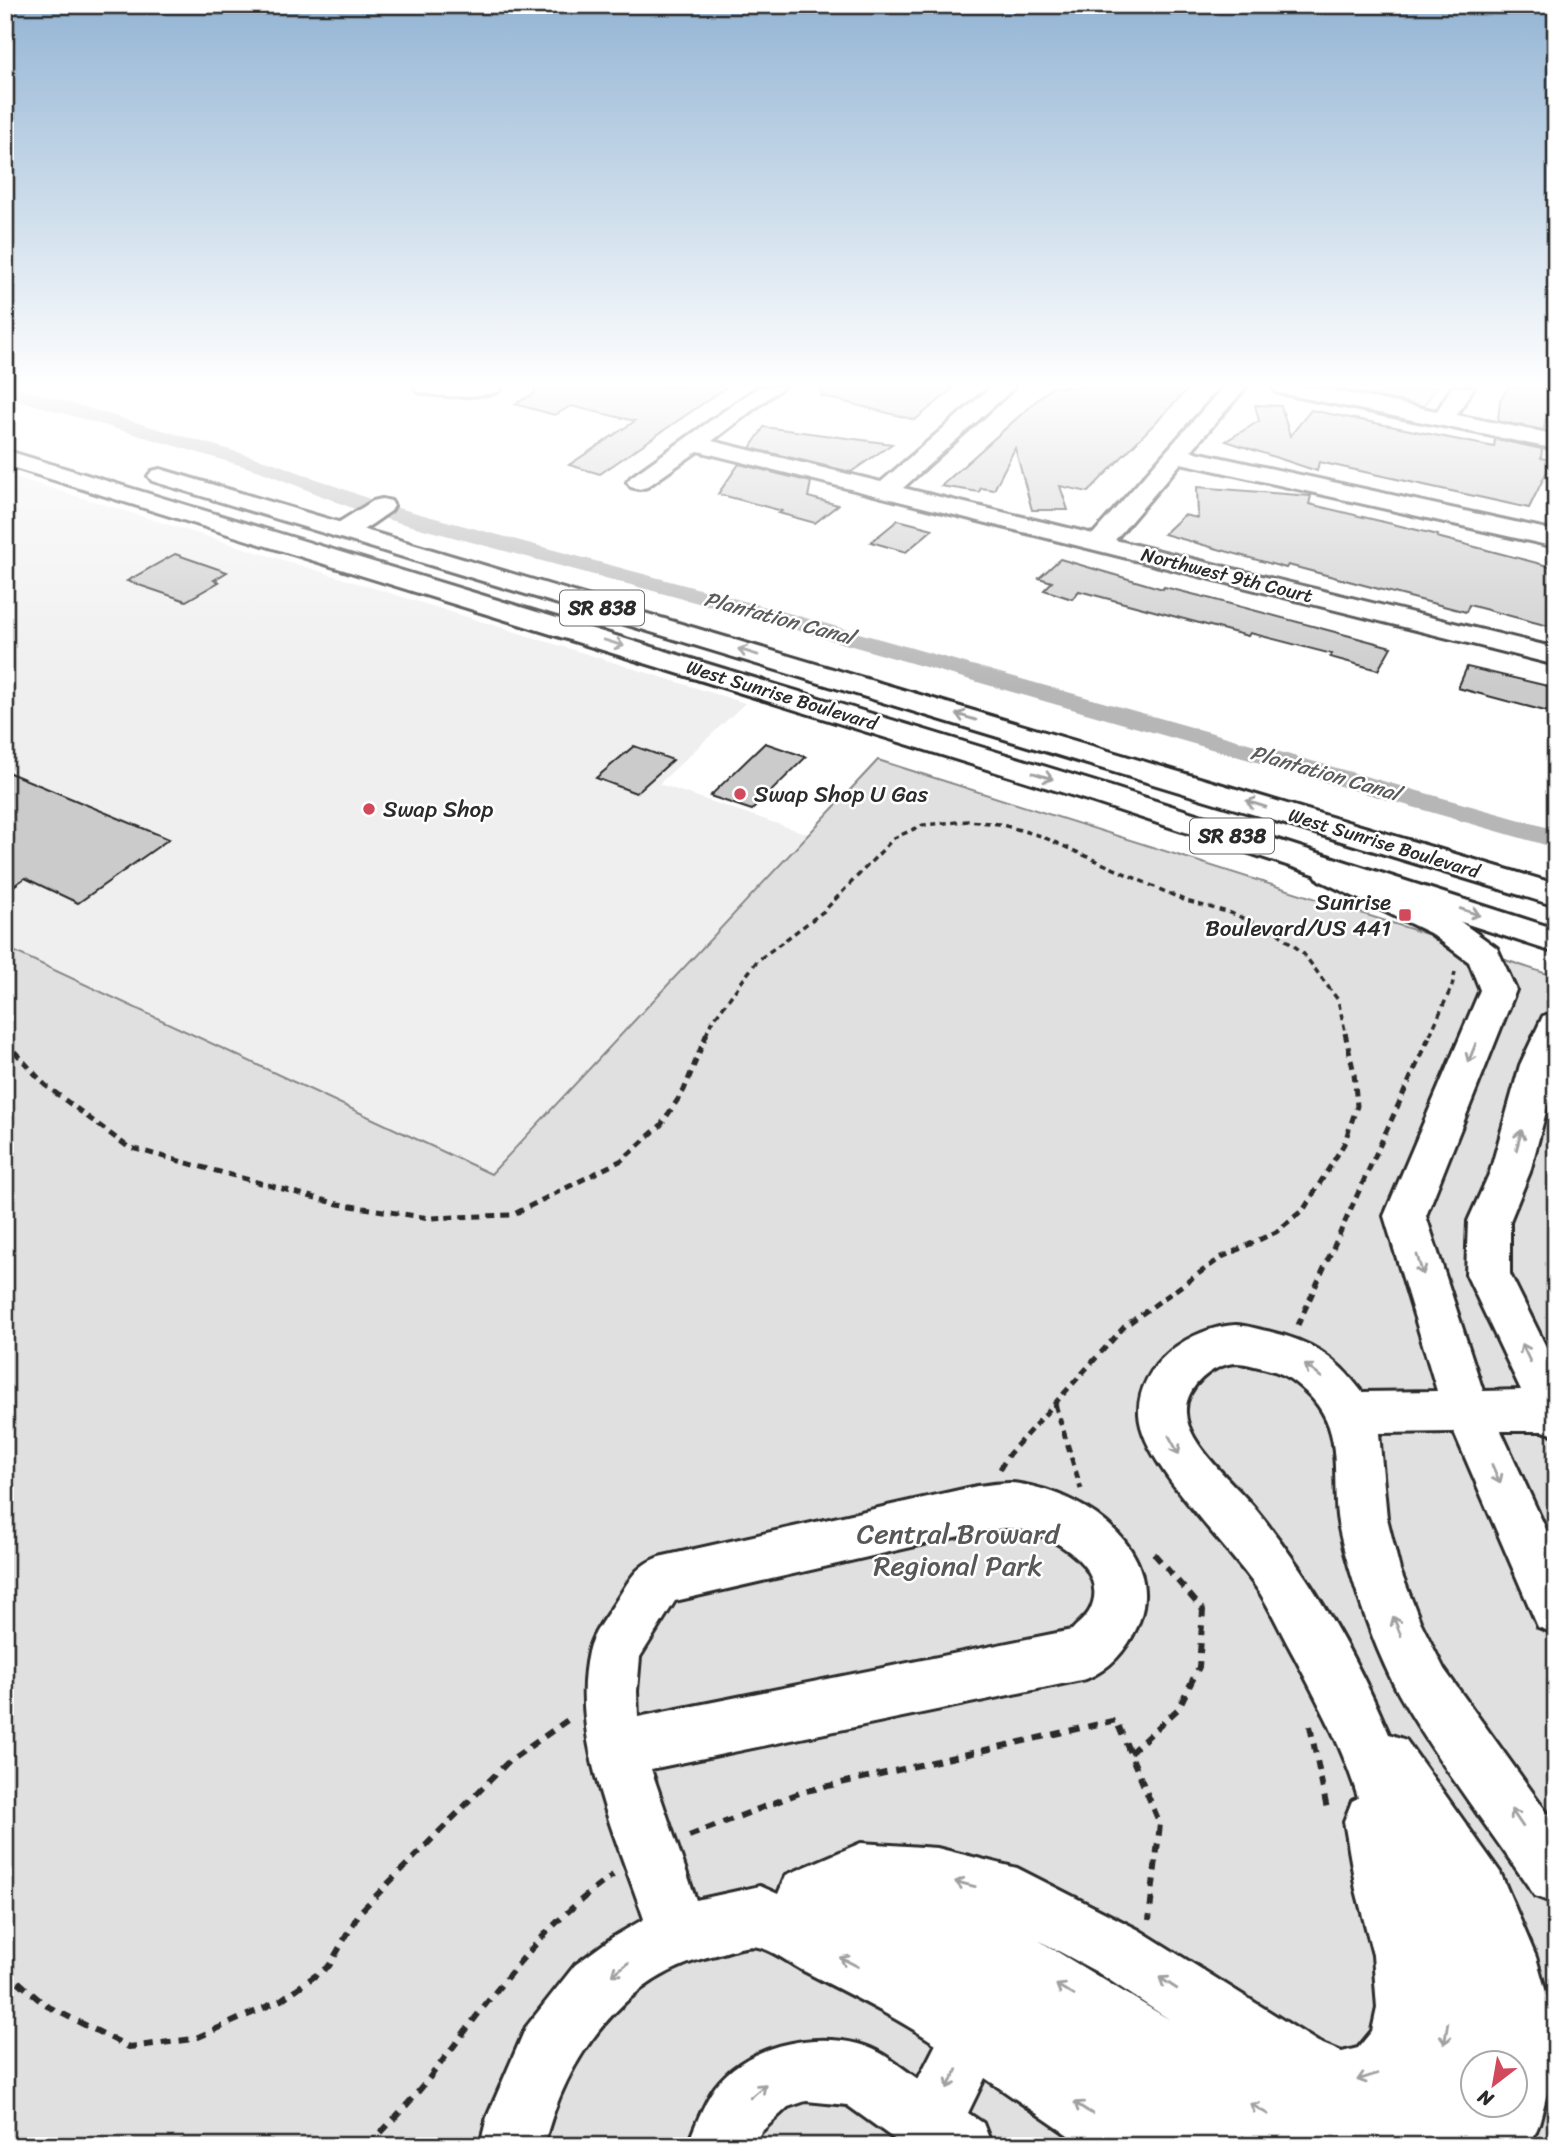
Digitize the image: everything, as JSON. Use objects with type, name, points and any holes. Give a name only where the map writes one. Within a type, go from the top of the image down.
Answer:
[{"type":"main road","name":"West Sunrise Boulevard","points":[[104,487],[1293,855],[1556,941]]},
{"type":"main road","name":"West Sunrise Boulevard","points":[[198,487],[1556,895]]},
{"type":"main road","name":"Northwest 9th Court","points":[[871,487],[1556,657]]},
{"type":"main road","points":[[885,491],[889,487]]},
{"type":"main road","points":[[1098,544],[1148,487]]},
{"type":"main road","points":[[1323,487],[1556,539]]},
{"type":"main road","points":[[342,531],[375,510]]},
{"type":"main road","points":[[314,552],[353,549],[605,620],[640,620]]},
{"type":"main road","points":[[1293,855],[1443,925],[1484,956],[1498,990],[1405,1216],[1456,1383],[1556,1609]]},
{"type":"main road","points":[[1350,1413],[1555,1412],[1489,1274],[1489,1221],[1510,1172],[1539,1065],[1556,1026]]},
{"type":"main road","points":[[512,2146],[519,2117],[548,2049],[596,1986],[634,1958],[678,1933],[783,1906],[861,1872],[937,1877],[1017,1897],[1118,1951],[1296,2065],[1342,2084],[1377,2074],[1399,2046],[1408,2008],[1403,1955],[1331,1716],[1277,1575],[1189,1469],[1170,1438],[1162,1414],[1167,1388],[1183,1367],[1208,1350],[1237,1344],[1287,1355],[1310,1367],[1330,1385],[1350,1413],[1357,1437],[1362,1518],[1376,1570],[1399,1633],[1425,1688],[1556,1875]]},
{"type":"main road","points":[[619,1748],[1086,1653],[1115,1616],[1117,1578],[1101,1548],[1075,1524],[1019,1506],[977,1509],[659,1581],[614,1650],[610,1691],[611,1715],[628,1790],[678,1933]]},
{"type":"main road","points":[[1331,1716],[1381,1781],[1443,1887],[1470,1953],[1483,1997],[1485,2050]]},
{"type":"main road","points":[[1331,1716],[1479,1893],[1506,1957],[1521,2014],[1522,2050]]},
{"type":"main road","points":[[783,1906],[900,1908],[984,1941],[1265,2113],[1310,2136],[1346,2135],[1405,2118],[1440,2073],[1450,2007],[1439,1944],[1415,1888],[1381,1781]]},
{"type":"main road","points":[[783,1906],[1140,2146]]},
{"type":"main road","points":[[783,1906],[969,1989],[1214,2146]]},
{"type":"main road","points":[[720,2145],[738,2109],[769,2082],[806,2070],[858,2075],[944,2135],[974,2034]]},
{"type":"main road","points":[[1444,2146],[1462,2120]]},
{"type":"main road","points":[[1493,2146],[1508,2120]]},
{"type":"path","points":[[5,1041],[45,1085],[128,1147],[338,1204],[429,1218],[512,1215],[622,1160],[660,1125],[684,1090],[711,1023],[757,961],[824,911],[894,838],[923,825],[968,821],[999,824],[1041,836],[1186,901],[1231,913],[1278,933],[1303,953],[1338,1000],[1354,1073],[1357,1106],[1344,1144],[1304,1209],[1276,1232],[1222,1257],[1125,1325],[1009,1454],[977,1509]]},
{"type":"path","points":[[1294,1333],[1452,986],[1457,962]]},
{"type":"path","points":[[5,1970],[45,2005],[129,2047],[194,2039],[281,2000],[330,1966],[360,1912],[508,1762],[610,1691]]},
{"type":"path","points":[[1331,1716],[1331,1828]]},
{"type":"path","points":[[369,2146],[425,2083],[523,1954],[583,1894],[649,1852],[802,1792],[1116,1720],[1160,1824],[1149,1924]]},
{"type":"shaded area","name":"Swap Shop","points":[[5,487],[48,487],[745,703],[659,784],[808,834],[491,1174],[5,946]]},
{"type":"green space","name":"Central Broward Regional Park","points":[[878,760],[1556,977],[1556,2146],[5,2146],[5,947],[491,1174]]},
{"type":"building","points":[[723,487],[810,487],[808,497],[838,505],[815,523],[718,494]]},
{"type":"building","points":[[950,487],[995,487],[994,490],[981,488],[979,492]]},
{"type":"building","points":[[1026,487],[1060,487],[1068,510],[1032,510]]},
{"type":"building","points":[[1066,487],[1092,487],[1088,492]]},
{"type":"building","points":[[1197,487],[1311,496],[1309,504],[1438,535],[1437,537],[1556,568],[1556,628],[1469,605],[1466,612],[1288,565],[1286,568],[1164,534],[1184,515],[1198,518]]},
{"type":"building","points":[[1435,487],[1539,487],[1529,508]]},
{"type":"building","points":[[898,520],[933,529],[906,552],[871,542]]},
{"type":"building","points":[[175,554],[227,572],[214,580],[219,582],[186,601],[127,581]]},
{"type":"building","points":[[1060,559],[1163,589],[1164,587],[1204,597],[1391,647],[1378,670],[1330,657],[1332,654],[1250,633],[1248,636],[1079,591],[1072,599],[1044,590],[1052,582],[1039,578]]},
{"type":"building","points":[[1467,667],[1556,688],[1556,714],[1458,688]]},
{"type":"building","points":[[765,743],[806,757],[752,810],[710,796]]},
{"type":"building","points":[[634,746],[673,760],[636,793],[596,778]]},
{"type":"building","points":[[5,771],[169,839],[78,903],[25,878],[5,892]]},
{"type":"waterway","name":"Plantation Canal","points":[[319,487],[375,509],[773,616],[1556,839]]},
{"type":"place","name":"Swap Shop U Gas","points":[[740,794]]},
{"type":"place","name":"Swap Shop","points":[[369,809]]},
{"type":"place","name":"Sunrise Boulevard/US 441","points":[[1405,915]]}]
